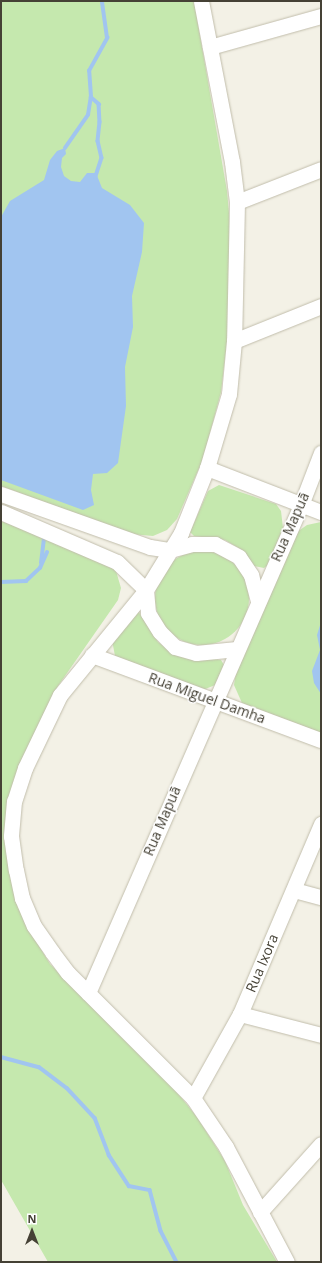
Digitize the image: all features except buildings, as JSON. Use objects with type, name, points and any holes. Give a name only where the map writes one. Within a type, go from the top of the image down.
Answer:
[{"type":"street","points":[[201,1],[232,162],[237,202],[234,341],[229,394],[207,468],[173,547],[146,590],[60,694],[25,768],[14,801],[12,836],[22,898],[34,926],[68,973],[193,1098],[226,1147],[287,1262]]},
{"type":"street","points":[[210,47],[321,16]]},
{"type":"street","points":[[237,202],[321,169]]},
{"type":"street","points":[[234,341],[321,306]]},
{"type":"street","name":"Rua Mapuã","points":[[258,601],[301,505],[321,453]]},
{"type":"street","points":[[207,468],[321,512]]},
{"type":"street","points":[[1,494],[133,542],[173,547],[192,544],[215,544],[239,557],[251,575],[258,601],[237,649],[196,653],[175,647],[160,632],[148,613],[146,590],[118,562],[1,512]]},
{"type":"street","name":"Rua Mapuã","points":[[88,992],[213,701],[237,649]]},
{"type":"street","name":"Rua Miguel Damha","points":[[92,655],[321,740]]},
{"type":"street","name":"Rua Ixora","points":[[193,1098],[240,1014],[321,824]]},
{"type":"street","points":[[294,890],[321,897]]},
{"type":"street","points":[[240,1014],[321,1036]]},
{"type":"street","points":[[260,1212],[321,1144]]},
{"type":"green space","points":[[1,1],[194,1],[227,191],[230,224],[230,317],[221,392],[203,459],[177,519],[167,530],[153,536],[131,534],[1,486]]},
{"type":"green space","points":[[219,485],[276,504],[281,511],[283,528],[268,565],[264,568],[254,566],[240,549],[225,540],[194,536],[190,532],[208,491]]},
{"type":"green space","points":[[1,521],[104,560],[116,571],[121,588],[118,600],[58,686],[13,787],[24,921],[50,964],[163,1075],[197,1117],[225,1161],[243,1205],[277,1262],[48,1262],[1,1180]]},
{"type":"green space","points":[[321,522],[321,733],[242,703],[234,685],[236,672],[297,532],[307,525]]},
{"type":"green space","points":[[202,551],[220,555],[235,565],[245,580],[249,598],[245,616],[235,631],[220,641],[202,645],[184,641],[169,631],[159,616],[155,598],[159,580],[169,565],[184,555]]},
{"type":"green space","points":[[138,611],[158,642],[173,653],[221,660],[224,665],[215,685],[203,690],[115,656],[112,640]]},
{"type":"water","points":[[65,148],[66,154],[62,158],[61,167],[64,176],[71,181],[80,182],[87,173],[96,173],[102,188],[130,205],[144,223],[142,252],[132,296],[133,327],[125,367],[126,406],[118,463],[107,473],[93,474],[91,490],[94,505],[83,510],[1,480],[1,217],[10,201],[44,180],[50,160],[57,151]]},
{"type":"water","points":[[321,622],[321,694],[314,683],[312,671],[320,650],[317,635]]},
{"type":"waterway","points":[[65,148],[88,115],[91,97],[89,71],[107,38],[102,1]]},
{"type":"waterway","points":[[91,97],[99,104],[100,122],[98,141],[102,158],[96,177]]},
{"type":"waterway","points":[[41,563],[44,538]]},
{"type":"waterway","points":[[1,582],[26,581],[40,568],[47,552]]},
{"type":"waterway","points":[[1,1057],[39,1067],[67,1088],[95,1118],[109,1155],[129,1186],[150,1190],[161,1231],[177,1262]]}]
